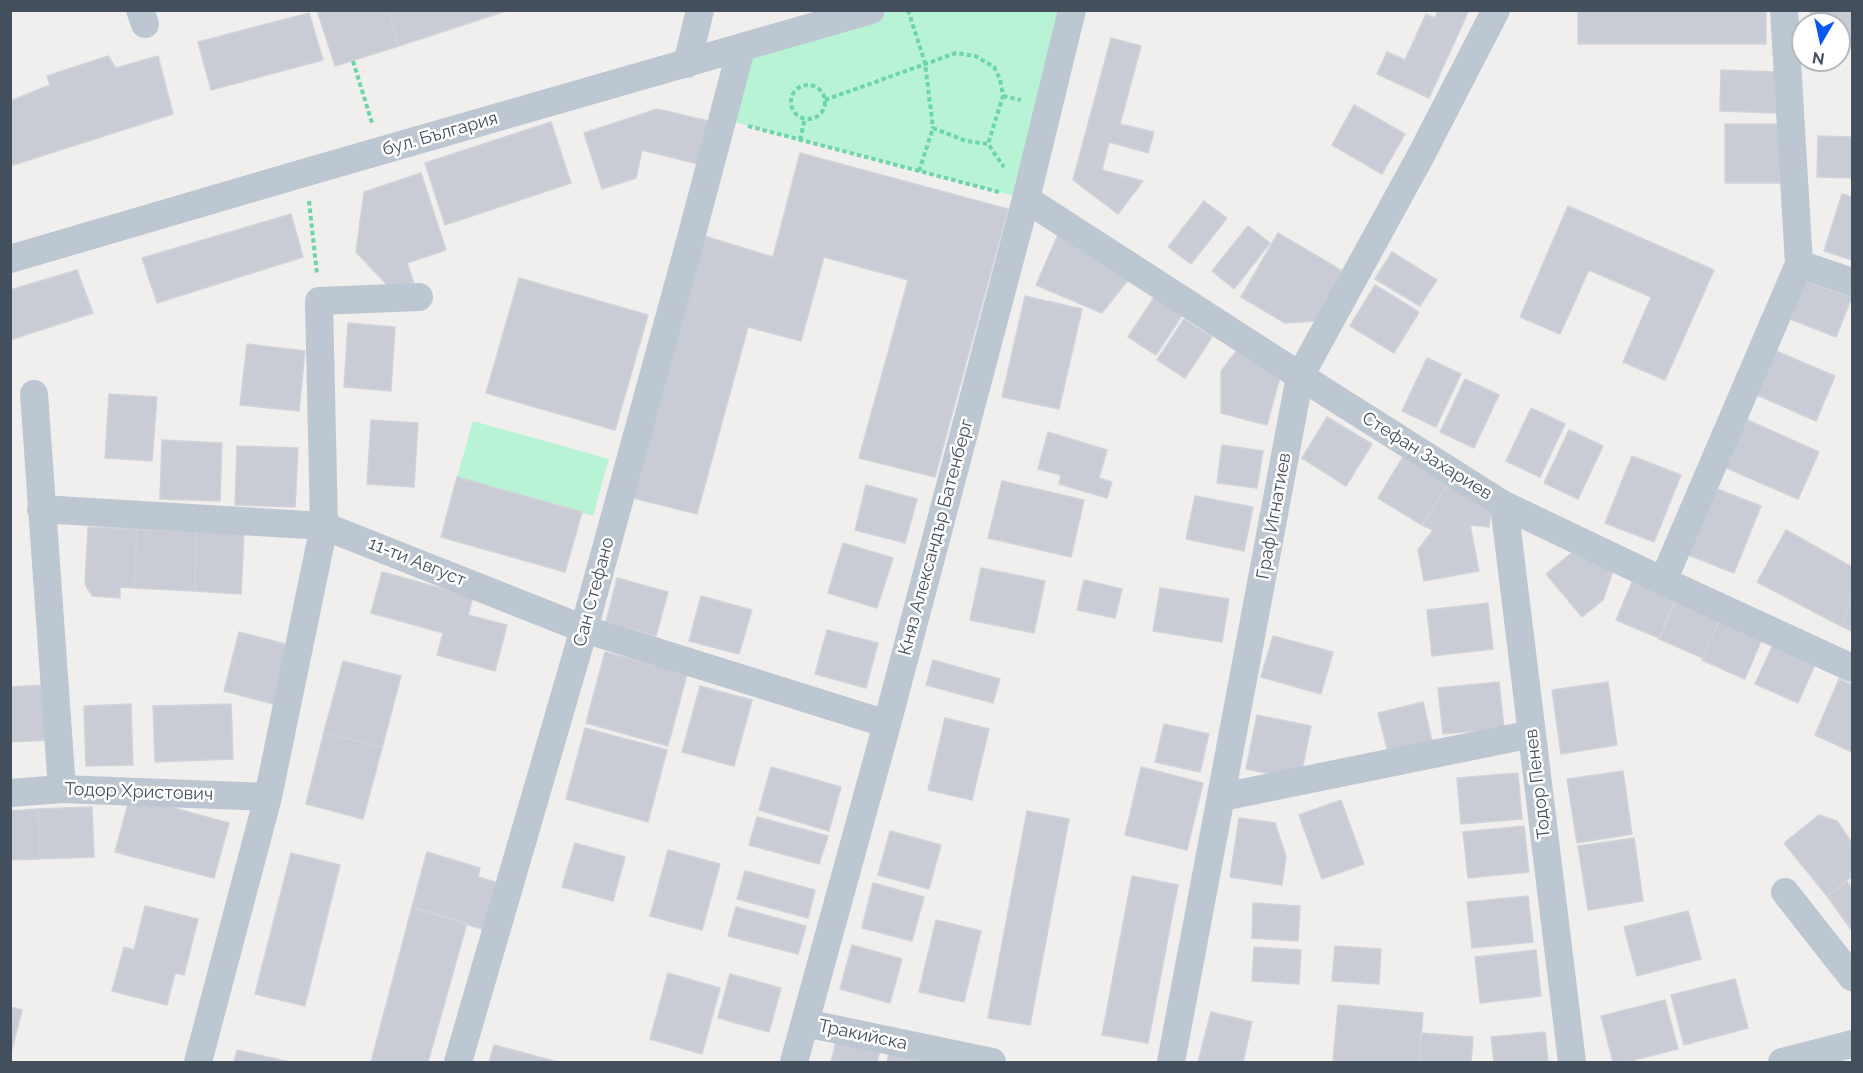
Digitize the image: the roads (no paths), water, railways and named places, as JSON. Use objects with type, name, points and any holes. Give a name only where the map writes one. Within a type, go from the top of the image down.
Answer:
[{"type":"street","points":[[687,64],[700,10]]},
{"type":"street","name":"бул. България","points":[[10,259],[871,10]]},
{"type":"street","name":"Княз Александър Батенберг","points":[[794,1062],[887,724],[1026,199],[1072,10]]},
{"type":"street","name":"Граф Игнатиев","points":[[1171,1062],[1300,376],[1378,230],[1419,159],[1496,10]]},
{"type":"street","points":[[1663,581],[1799,264],[1784,10]]},
{"type":"street","name":"Сан Стефано","points":[[458,1062],[694,250],[741,49]]},
{"type":"street","name":"Стефан Захариев","points":[[1026,199],[1504,505],[1852,668]]},
{"type":"street","points":[[1799,264],[1852,282]]},
{"type":"street","points":[[198,1062],[268,797],[324,525],[319,302],[419,297]]},
{"type":"street","points":[[34,394],[62,789]]},
{"type":"street","name":"Тодор Пенев","points":[[1504,505],[1572,1062]]},
{"type":"street","name":"11-ти Август","points":[[41,508],[324,525],[584,629],[887,724]]},
{"type":"street","points":[[1222,797],[1532,734]]},
{"type":"street","name":"Тодор Христович","points":[[10,793],[62,789],[268,797]]},
{"type":"street","points":[[1785,892],[1852,977]]},
{"type":"street","name":"Тракийска","points":[[805,1023],[992,1062]]},
{"type":"street","points":[[1782,1062],[1852,1044]]}]
